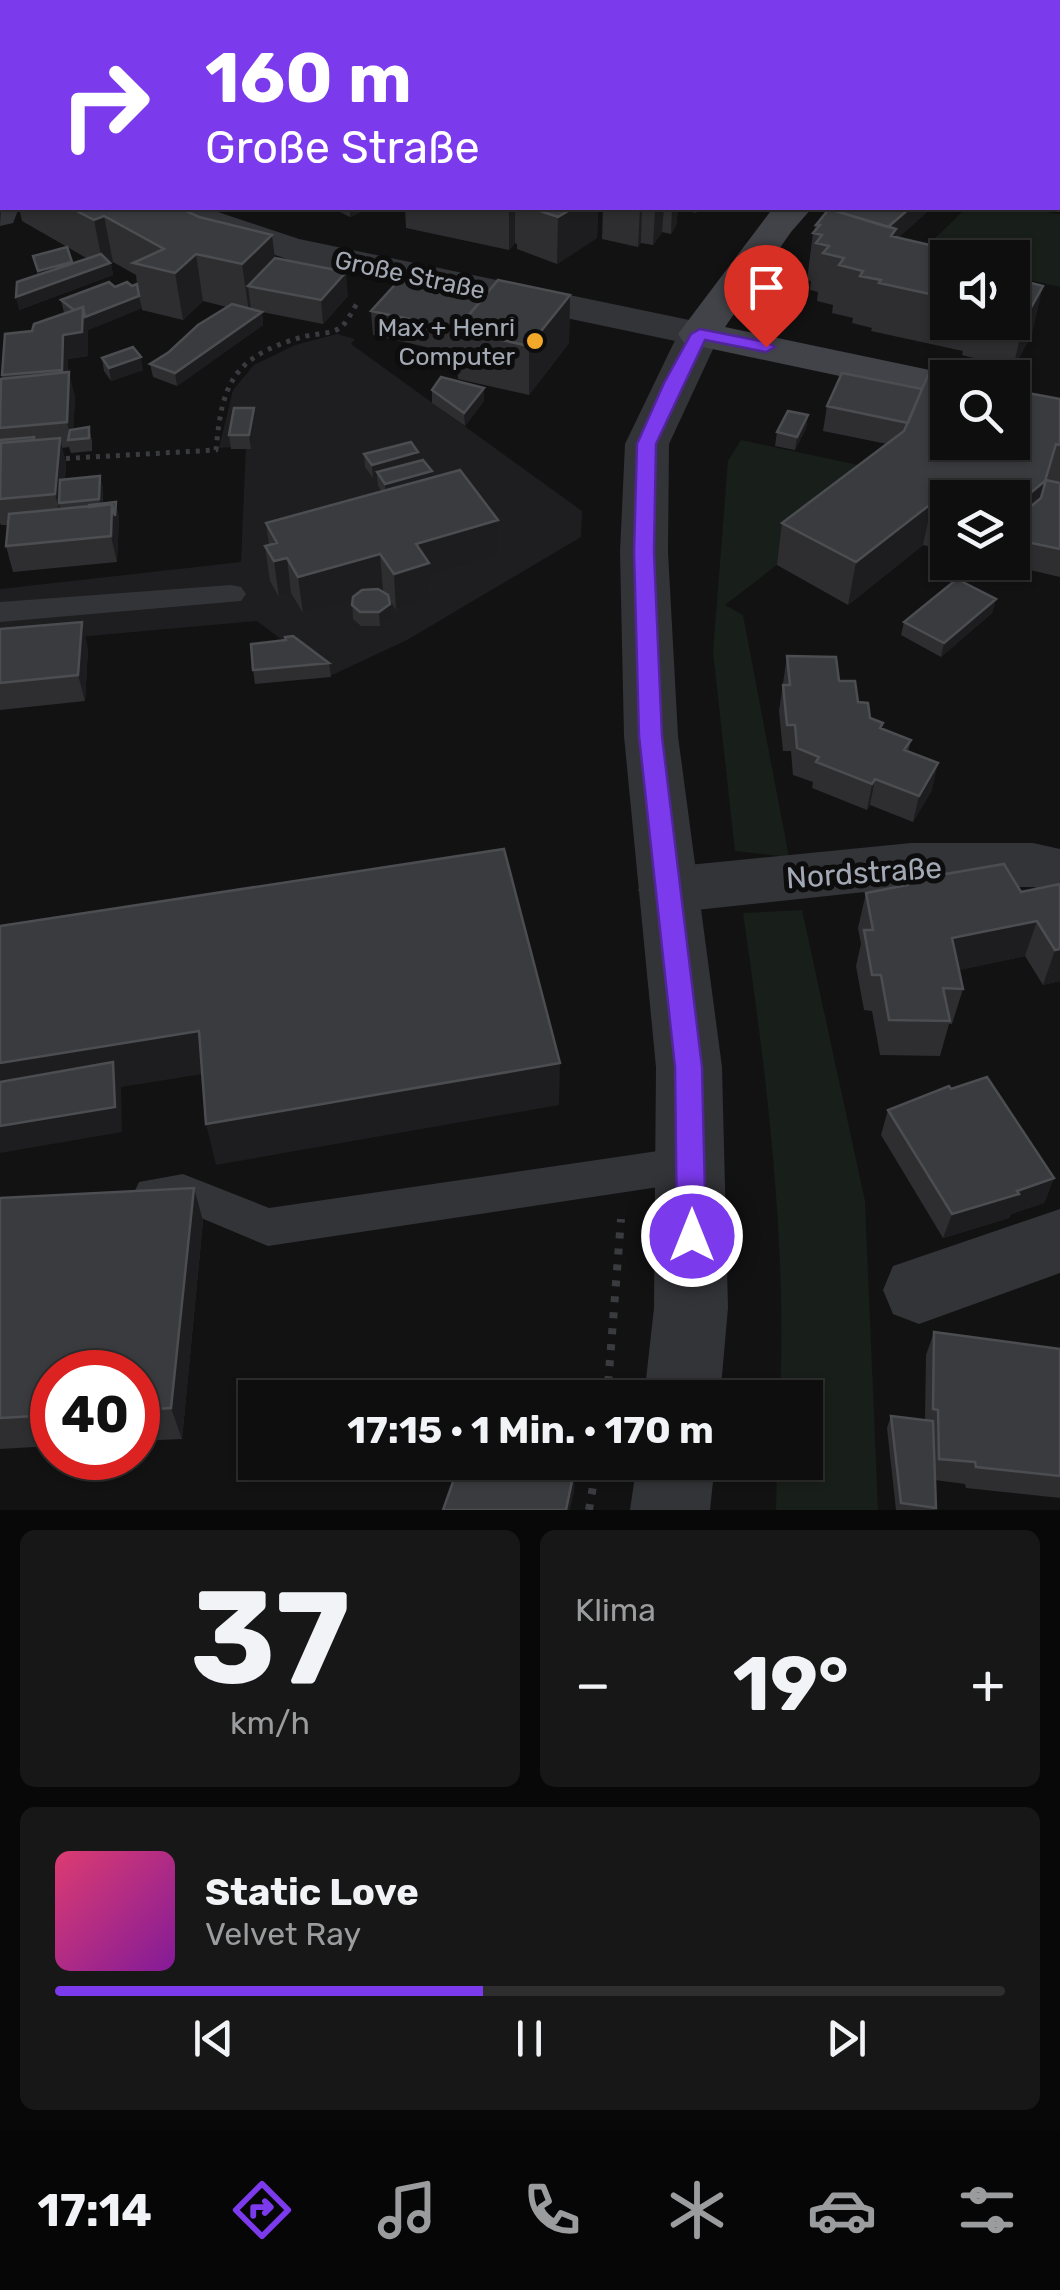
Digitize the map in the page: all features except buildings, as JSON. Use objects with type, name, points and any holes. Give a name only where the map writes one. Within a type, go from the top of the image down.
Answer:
[{"type":"main road","points":[[700,334],[752,268],[776,226],[792,210]]},
{"type":"main road","name":"Große Straße","points":[[700,334],[930,382]]},
{"type":"street","name":"Große Straße","points":[[177,210],[290,250],[700,334]]},
{"type":"street","points":[[684,1380],[691,1308],[689,1067],[650,736],[644,552],[647,444],[672,383],[700,334]]},
{"type":"street","name":"Nordstraße","points":[[668,890],[911,865],[1033,865],[1060,870]]},
{"type":"street","points":[[920,1290],[1060,1242]]},
{"type":"street","points":[[670,1510],[674,1480]]},
{"type":"lane","points":[[0,612],[231,594]]},
{"type":"lane","points":[[110,1200],[183,1192],[268,1227],[692,1164]]},
{"type":"path","points":[[39,460],[216,450],[223,393],[245,364],[285,340],[340,328],[380,270]]},
{"type":"path","points":[[608,1380],[624,1173]]},
{"type":"path","points":[[589,1510],[594,1480]]},
{"type":"shaded area","points":[[964,210],[1060,214],[1060,287],[1030,280],[1030,240],[933,240]]},
{"type":"shaded area","points":[[930,243],[930,255],[918,255]]},
{"type":"shaded area","points":[[337,334],[355,339],[351,344],[582,511],[581,537],[407,640],[330,676],[257,621],[0,644],[0,589],[241,562],[246,446],[219,448],[233,390],[254,365],[295,345]]},
{"type":"shaded area","points":[[741,440],[896,473],[725,605],[743,615],[789,857],[735,851],[713,652],[728,461]]},
{"type":"shaded area","points":[[802,910],[865,1201],[878,1510],[776,1510],[777,1480],[823,1480],[823,1380],[780,1380],[777,1215],[767,1094],[743,913]]},
{"type":"place","name":"Max + Henri Computer","points":[[535,341]]},
{"type":"route","points":[[692,1236],[689,1067],[650,736],[644,552],[647,444],[672,383],[700,334],[766,347]]}]
